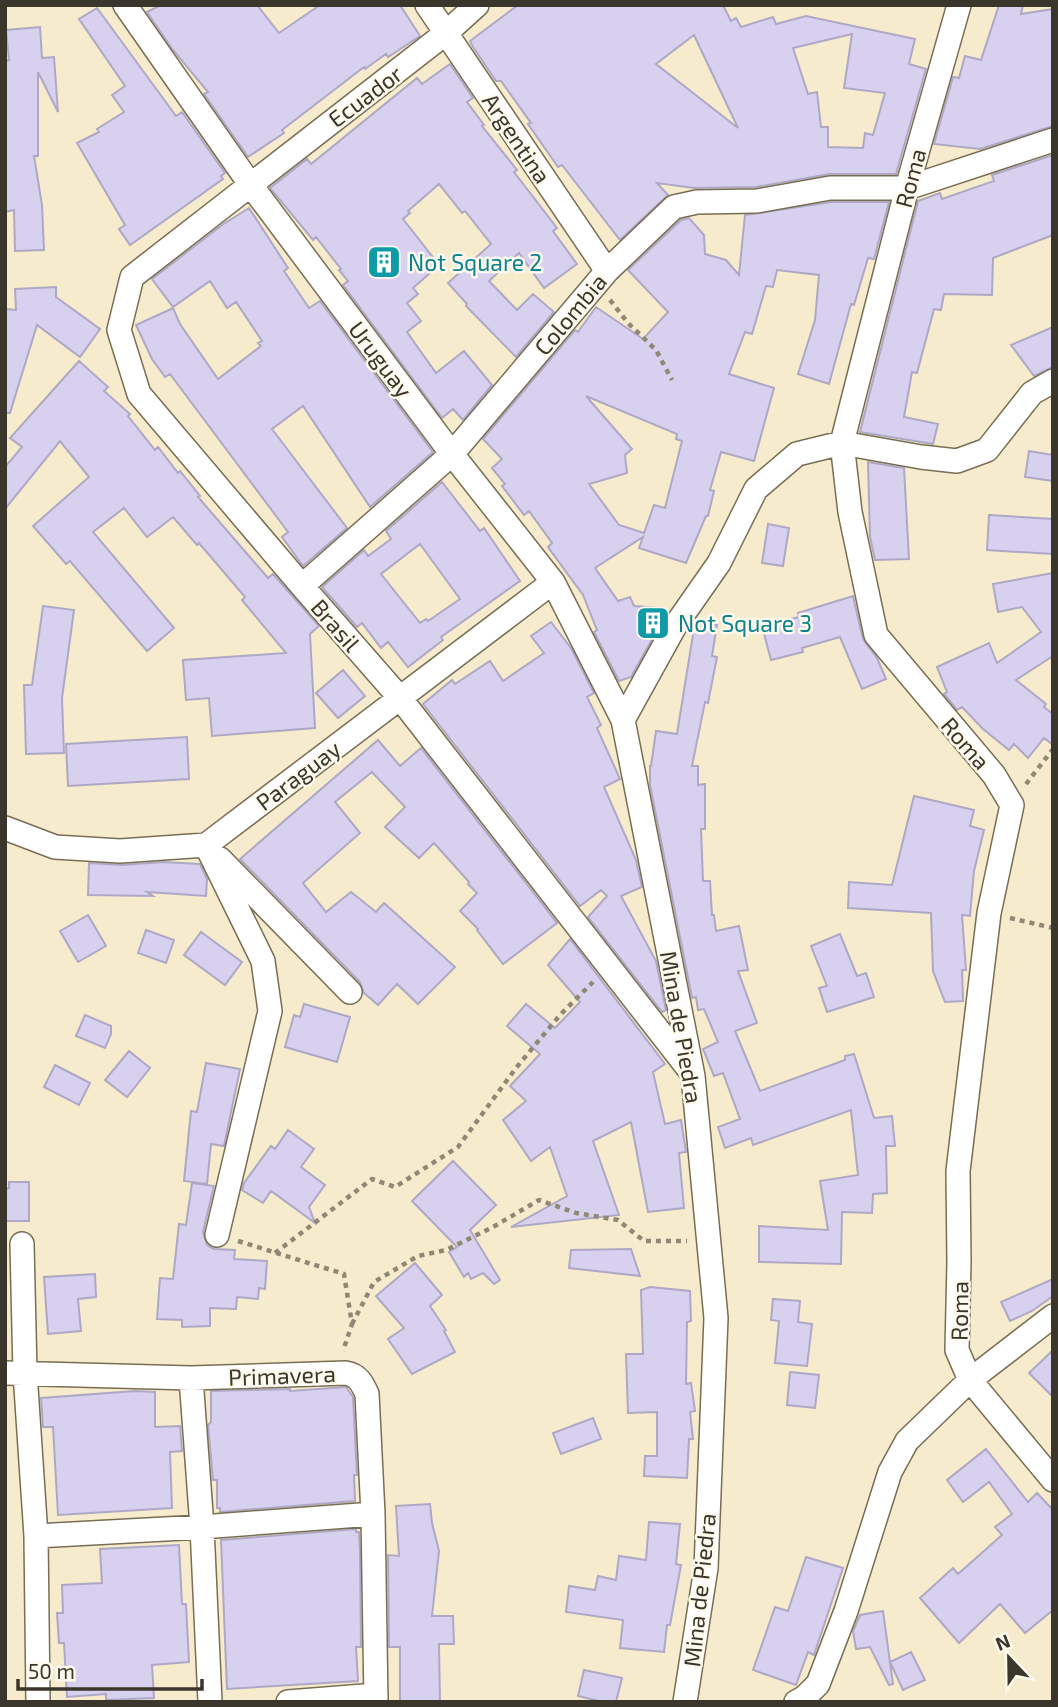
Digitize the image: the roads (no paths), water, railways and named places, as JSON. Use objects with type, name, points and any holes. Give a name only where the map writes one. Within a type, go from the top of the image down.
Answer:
[{"type":"street","name":"Uruguay","points":[[125,5],[250,184],[452,454],[553,582],[623,720]]},
{"type":"street","name":"Argentina","points":[[427,5],[607,271]]},
{"type":"street","name":"Ecuador","points":[[250,184],[446,33],[477,5]]},
{"type":"street","name":"Roma","points":[[959,5],[906,188],[842,443],[850,512],[876,635],[994,775],[1012,805],[989,913],[958,1171],[960,1262],[957,1350],[970,1380],[1053,1480]]},
{"type":"street","name":"Colombia","points":[[302,586],[452,454],[607,271],[674,207],[697,202],[757,201],[830,188],[906,188],[1053,140]]},
{"type":"street","name":"Brasil","points":[[250,184],[132,276],[119,330],[139,394],[400,698],[693,1076]]},
{"type":"street","points":[[623,720],[675,626],[719,563],[756,489],[797,454],[842,443],[957,461],[987,450],[1032,393],[1053,381]]},
{"type":"street","name":"Paraguay","points":[[206,845],[553,582]]},
{"type":"street","name":"Mina de Piedra","points":[[623,720],[693,1076],[716,1318],[706,1567],[685,1702]]},
{"type":"street","points":[[5,828],[55,847],[120,850],[206,845],[350,992]]},
{"type":"street","points":[[206,845],[263,961],[270,1011],[217,1235]]},
{"type":"street","points":[[22,1244],[15,1373],[36,1536],[38,1702]]},
{"type":"street","points":[[796,1702],[818,1684],[846,1611],[890,1472],[907,1441],[970,1380],[1053,1317]]},
{"type":"street","name":"Primavera","points":[[15,1373],[191,1378],[346,1373],[354,1375],[367,1394],[373,1514],[376,1698]]},
{"type":"street","points":[[191,1378],[202,1527],[210,1702]]},
{"type":"street","points":[[36,1536],[373,1514]]},
{"type":"street","points":[[288,1702],[376,1698]]},
{"type":"place","name":"Not Square 2","points":[[384,262]]},
{"type":"place","name":"Not Square 3","points":[[653,623]]}]
